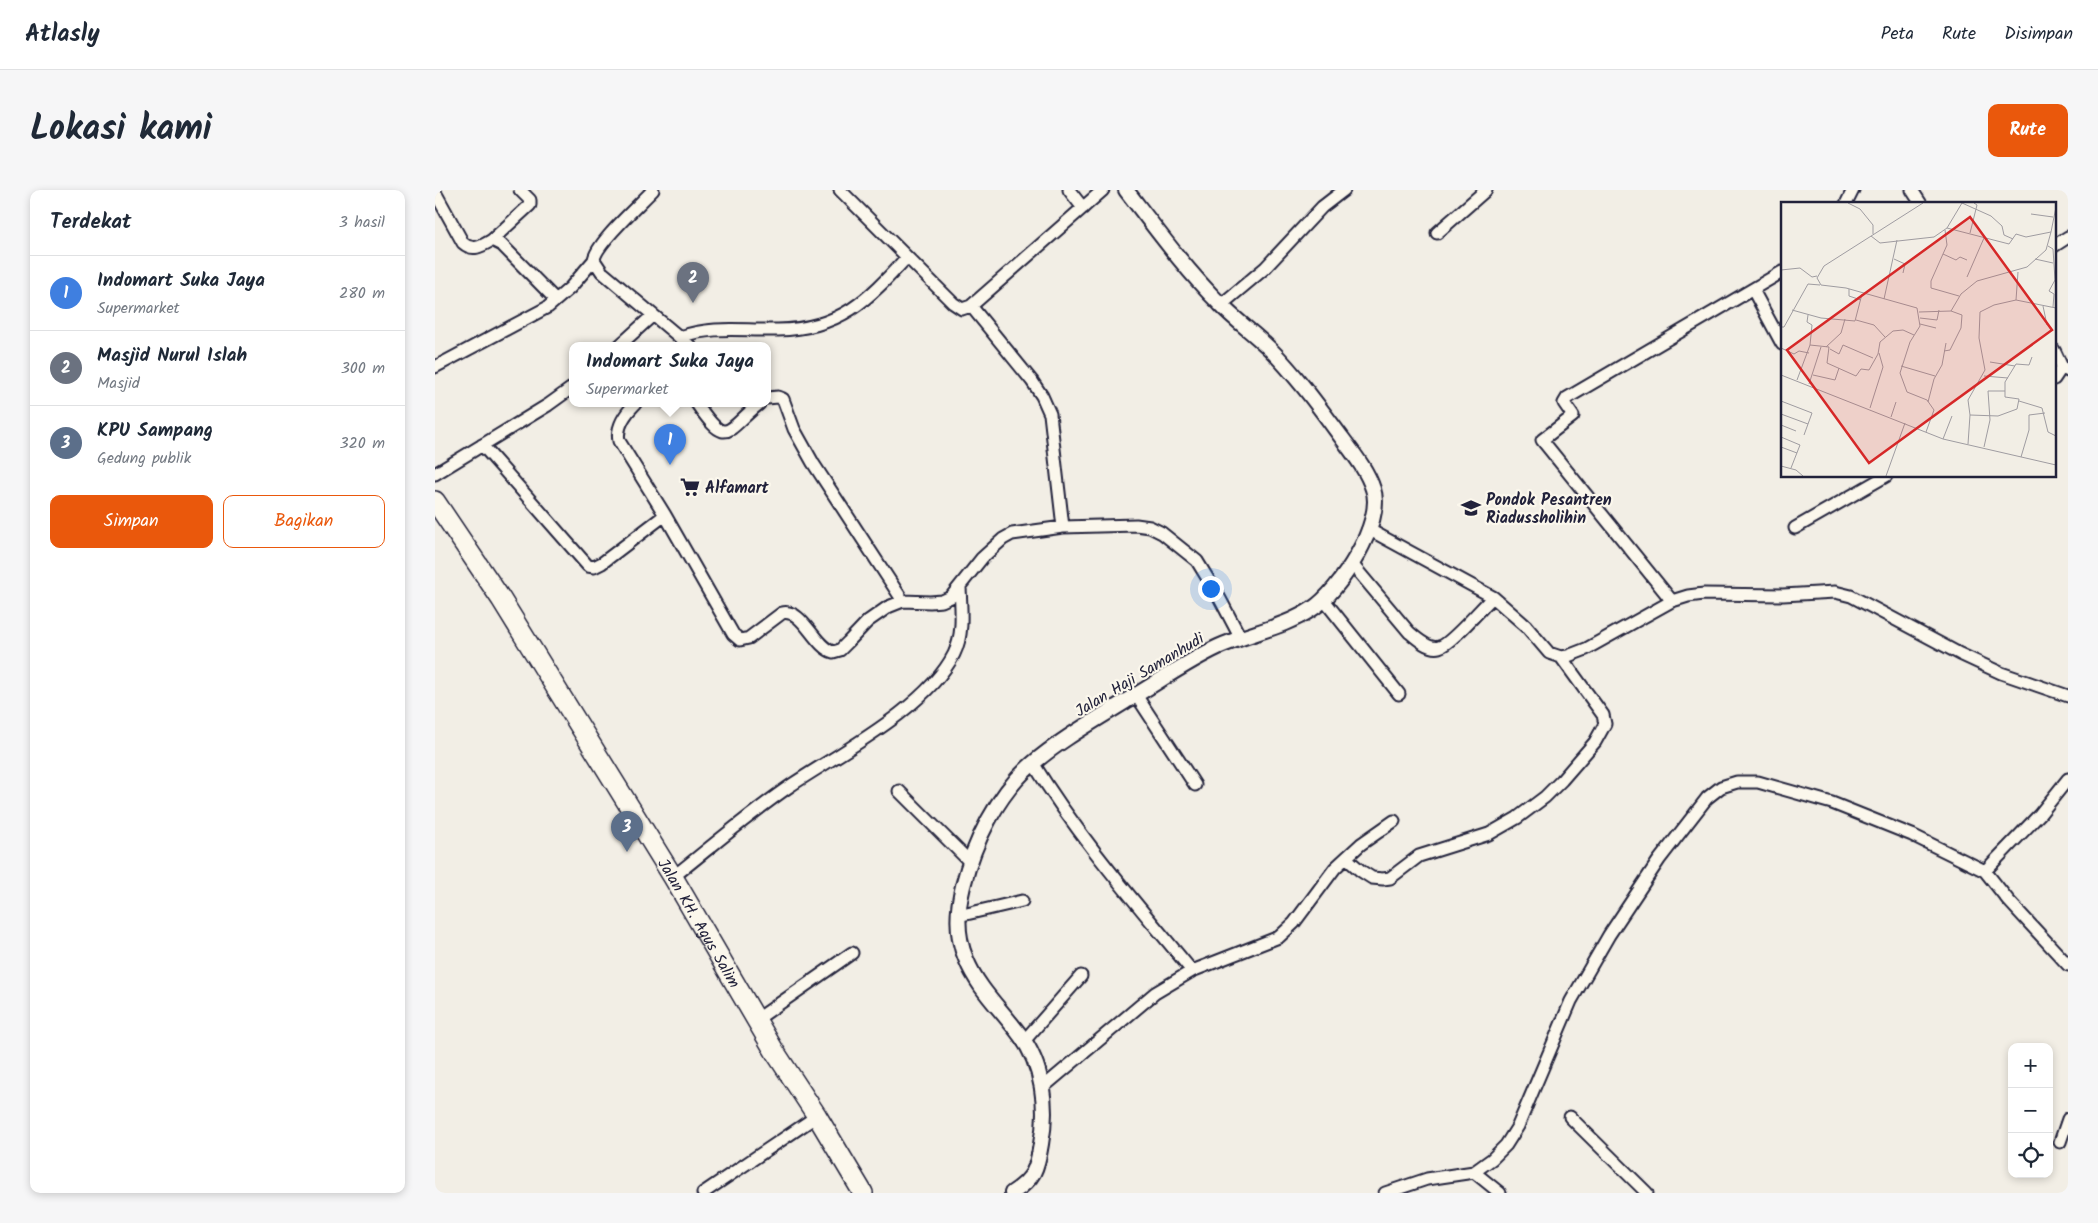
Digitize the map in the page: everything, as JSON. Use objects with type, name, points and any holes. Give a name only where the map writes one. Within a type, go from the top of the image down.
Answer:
[{"type":"highway","name":"Jalan KH. Agus Salim","points":[[435,501],[501,599],[673,877],[756,1020],[863,1193]]},
{"type":"street","points":[[435,192],[458,235],[467,247],[475,248],[492,240],[530,205],[529,198],[521,190]]},
{"type":"street","points":[[435,367],[548,307],[570,288],[594,260],[595,254],[608,236],[653,190]]},
{"type":"street","points":[[840,190],[957,307],[962,309],[971,306],[1103,190]]},
{"type":"street","points":[[1069,190],[1083,208]]},
{"type":"street","name":"Jalan Haji Samanhudi","points":[[1012,1193],[1030,1180],[1038,1161],[1043,1137],[1043,1110],[1039,1072],[1025,1041],[976,978],[959,938],[958,916],[962,888],[970,862],[990,817],[1010,787],[1033,763],[1069,736],[1190,660],[1240,637],[1282,625],[1324,600],[1352,564],[1368,529],[1375,498],[1373,488],[1354,455],[1291,371],[1268,346],[1221,305],[1177,257],[1126,190]]},
{"type":"street","points":[[1221,305],[1265,268],[1322,207],[1344,190]]},
{"type":"street","points":[[1437,233],[1486,190]]},
{"type":"street","points":[[1847,202],[1853,190]]},
{"type":"street","points":[[1911,190],[1920,202]]},
{"type":"street","points":[[2055,245],[2068,236]]},
{"type":"street","points":[[492,240],[513,254],[556,300]]},
{"type":"street","points":[[679,336],[699,330],[726,328],[779,330],[825,323],[860,304],[875,292],[907,257]]},
{"type":"street","points":[[594,260],[602,272],[652,316],[686,342]]},
{"type":"street","points":[[1672,601],[1542,440],[1573,416],[1564,403],[1567,398],[1781,273]]},
{"type":"street","points":[[1753,290],[1781,342]]},
{"type":"street","points":[[971,306],[1032,381],[1042,396],[1050,414],[1063,528]]},
{"type":"street","points":[[623,342],[652,316]]},
{"type":"street","points":[[2055,352],[2065,369],[2055,378]]},
{"type":"street","points":[[435,474],[548,405],[569,390]]},
{"type":"street","points":[[771,398],[783,399],[794,429],[813,463],[903,601]]},
{"type":"street","points":[[633,407],[621,423],[618,436],[619,441],[665,515],[733,634],[740,640],[749,638],[783,612],[788,612],[799,618],[824,647],[833,652],[839,650],[876,615],[903,601],[943,601],[951,598],[982,558],[1003,539],[1012,534],[1063,528],[1136,525],[1150,527],[1162,533],[1197,561],[1208,577],[1240,637]]},
{"type":"street","points":[[699,407],[712,424],[721,432],[734,427],[756,407]]},
{"type":"street","points":[[482,445],[588,566],[594,567],[602,563],[665,515]]},
{"type":"street","points":[[1795,528],[1882,478]]},
{"type":"street","points":[[1346,858],[1372,878],[1390,878],[1419,856],[1489,834],[1517,818],[1545,797],[1578,763],[1595,742],[1605,724],[1603,715],[1561,657],[1549,653],[1526,626],[1493,597],[1368,529]]},
{"type":"street","points":[[1352,564],[1409,632],[1416,638],[1436,648],[1443,646],[1493,597]]},
{"type":"street","points":[[673,877],[789,787],[871,734],[924,692],[943,671],[954,655],[960,640],[960,587]]},
{"type":"street","points":[[1561,657],[1586,649],[1672,601],[1704,594],[1783,595],[1835,592],[1851,596],[1960,654],[2001,673],[2068,696]]},
{"type":"street","points":[[1324,600],[1399,694]]},
{"type":"street","points":[[1136,695],[1195,785]]},
{"type":"street","points":[[1033,763],[1055,800],[1085,840],[1192,971]]},
{"type":"street","points":[[1985,871],[2040,814],[2068,779]]},
{"type":"street","points":[[1385,1193],[1427,1179],[1475,1172],[1506,1145],[1518,1126],[1571,1001],[1609,935],[1659,860],[1707,798],[1721,787],[1737,782],[1758,782],[1832,803],[1912,835],[1985,871],[2008,900],[2068,965]]},
{"type":"street","points":[[899,791],[970,862]]},
{"type":"street","points":[[1041,1088],[1155,994],[1192,971],[1279,937],[1294,923],[1325,880],[1346,858],[1361,844],[1394,821]]},
{"type":"street","points":[[958,916],[1022,901]]},
{"type":"street","points":[[756,1020],[852,954]]},
{"type":"street","points":[[1025,1041],[1081,976]]},
{"type":"street","points":[[703,1193],[817,1116]]},
{"type":"street","points":[[1570,1117],[1647,1193]]},
{"type":"street","points":[[2060,1142],[2068,1120]]},
{"type":"street","points":[[1475,1172],[1500,1193]]},
{"type":"place","name":"Masjid Nurul Islah","points":[[693,303]]},
{"type":"place","name":"Indomart Suka Jaya","points":[[670,465]]},
{"type":"place","name":"Alfamart","points":[[690,487]]},
{"type":"place","name":"Pondok Pesantren Riadussholihin","points":[[1471,508]]},
{"type":"place","name":"KPU Sampang","points":[[627,852]]}]
